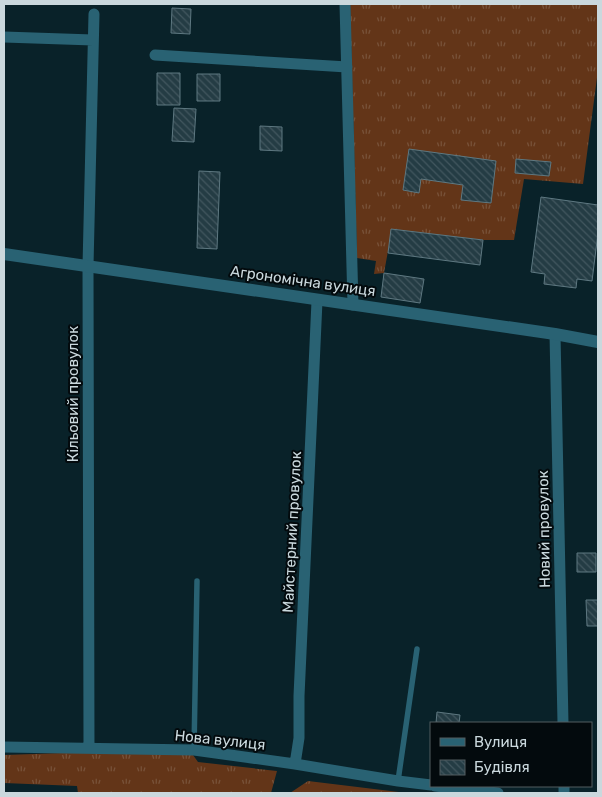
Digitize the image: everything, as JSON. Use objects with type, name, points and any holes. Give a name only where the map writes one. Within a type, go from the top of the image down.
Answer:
[{"type":"street","points":[[344,4],[353,305]]},
{"type":"street","name":"Кільовий провулок","points":[[89,748],[88,266],[94,14]]},
{"type":"street","points":[[4,37],[93,40]]},
{"type":"street","points":[[156,55],[347,67]]},
{"type":"street","name":"Агрономічна вулиця","points":[[4,254],[317,301],[556,334],[598,342]]},
{"type":"street","name":"Майстерний провулок","points":[[295,764],[299,738],[299,696],[317,301]]},
{"type":"street","name":"Новий провулок","points":[[556,334],[563,722]]},
{"type":"street","name":"Нова вулиця","points":[[4,747],[194,750],[430,785]]},
{"type":"street","points":[[444,787],[498,793]]},
{"type":"lane","points":[[194,750],[197,581]]},
{"type":"lane","points":[[398,781],[417,649]]},
{"type":"green space","points":[[350,4],[598,4],[598,70],[583,184],[524,179],[514,240],[483,240],[392,229],[384,273],[374,274],[376,261],[357,258]]},
{"type":"green space","points":[[92,752],[193,755],[198,762],[277,771],[271,793],[78,793],[77,786],[4,783],[4,755]]},
{"type":"green space","points":[[308,781],[407,793],[290,793]]},
{"type":"building","points":[[172,8],[191,9],[190,34],[171,33]]},
{"type":"building","points":[[157,73],[180,73],[180,105],[157,105]]},
{"type":"building","points":[[197,74],[220,74],[220,101],[197,101]]},
{"type":"building","points":[[174,108],[196,109],[194,142],[172,141]]},
{"type":"building","points":[[260,126],[282,127],[282,151],[260,150]]},
{"type":"building","points":[[409,149],[496,161],[491,203],[461,200],[463,185],[421,179],[419,193],[403,190]]},
{"type":"building","points":[[516,159],[551,162],[549,176],[515,173]]},
{"type":"building","points":[[199,171],[220,172],[217,249],[197,248]]},
{"type":"building","points":[[541,197],[598,205],[598,233],[592,281],[577,279],[576,288],[544,284],[545,274],[531,272]]},
{"type":"building","points":[[391,229],[483,240],[480,265],[388,253]]},
{"type":"building","points":[[384,273],[424,279],[420,303],[381,297]]},
{"type":"building","points":[[577,553],[596,553],[596,572],[577,572]]},
{"type":"building","points":[[586,600],[598,600],[598,626],[587,626]]},
{"type":"building","points":[[437,712],[460,715],[459,722],[436,722]]}]
